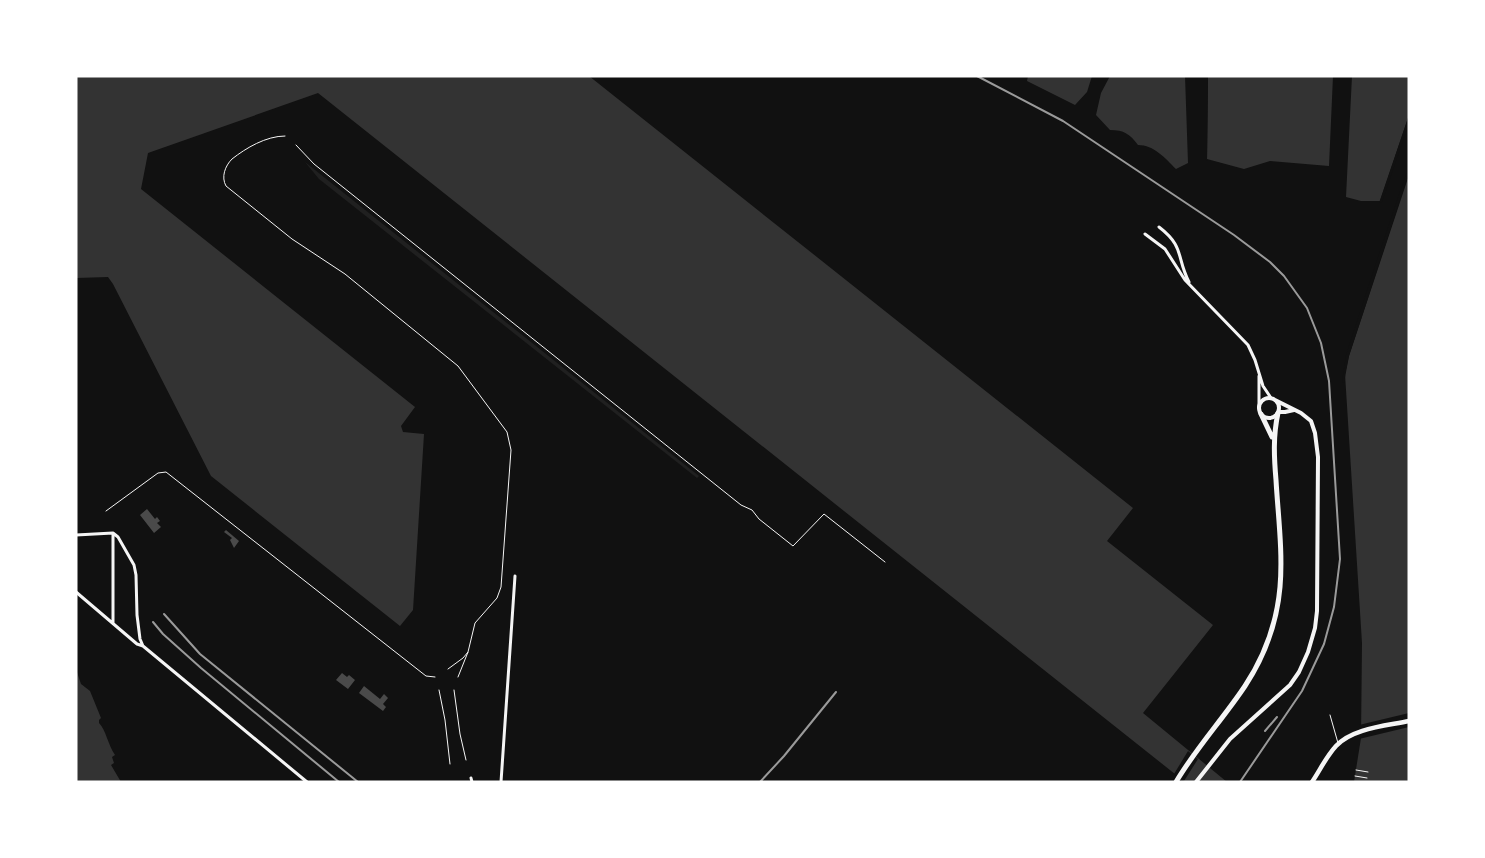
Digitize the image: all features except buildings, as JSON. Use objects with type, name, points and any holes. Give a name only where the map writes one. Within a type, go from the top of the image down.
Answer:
[{"type":"highway","points":[[1260,411],[1273,440]]},
{"type":"highway","points":[[1176,782],[1193,755],[1245,686],[1267,642],[1280,586],[1273,440],[1278,412]]},
{"type":"main road","points":[[1312,782],[1326,758],[1338,744],[1358,733],[1409,721]]},
{"type":"street","points":[[1159,227],[1168,234],[1177,246],[1190,285]]},
{"type":"street","points":[[1145,234],[1165,249],[1178,272],[1248,345],[1264,389],[1279,406],[1278,412]]},
{"type":"street","points":[[1258,373],[1260,411]]},
{"type":"street","points":[[1196,782],[1230,740],[1290,685],[1304,661],[1315,628],[1317,601],[1317,441],[1311,421],[1281,402],[1273,399],[1263,400],[1260,411]]},
{"type":"street","points":[[1260,411],[1270,418],[1278,412],[1294,410]]},
{"type":"street","points":[[76,535],[113,533],[118,537],[134,565],[137,615],[140,639],[143,646]]},
{"type":"street","points":[[113,533],[113,623]]},
{"type":"street","points":[[501,782],[514,576]]},
{"type":"street","points":[[76,592],[307,782]]},
{"type":"lane","points":[[285,136],[268,139],[232,158],[227,163],[224,171],[226,186],[292,238],[345,274],[458,366],[499,420],[510,439],[511,450],[501,587],[497,598],[475,623],[468,652],[458,677]]},
{"type":"lane","points":[[296,145],[314,164],[733,498],[752,510],[759,519],[793,546],[824,514],[885,562]]},
{"type":"lane","points":[[106,511],[158,473],[166,472],[426,676],[435,677]]},
{"type":"lane","points":[[448,668],[463,658],[468,652]]},
{"type":"lane","points":[[439,690],[446,720],[450,764]]},
{"type":"lane","points":[[454,690],[460,734],[466,760]]},
{"type":"lane","points":[[1330,715],[1338,744]]},
{"type":"path","points":[[1356,770],[1368,772]]},
{"type":"path","points":[[1355,776],[1367,778]]},
{"type":"shaded area","points":[[76,76],[589,76],[1133,508],[1107,541],[1213,625],[1143,713],[1227,782],[1185,782],[318,93],[148,153],[141,189],[415,407],[401,426],[403,432],[424,434],[413,610],[400,626],[211,476],[113,284],[108,277],[76,278]]},
{"type":"shaded area","points":[[1028,76],[1092,76],[1087,92],[1075,105],[1027,81]]},
{"type":"shaded area","points":[[1110,76],[1185,76],[1188,163],[1176,169],[1154,150],[1138,145],[1129,135],[1110,130],[1096,115],[1101,93]]},
{"type":"shaded area","points":[[1208,76],[1333,76],[1329,166],[1270,161],[1244,169],[1207,159]]},
{"type":"shaded area","points":[[1352,76],[1409,76],[1409,115],[1380,201],[1361,201],[1346,197]]},
{"type":"shaded area","points":[[305,162],[699,476],[697,478],[319,179]]},
{"type":"shaded area","points":[[1409,175],[1409,782],[1354,782],[1361,738],[1362,643],[1345,374],[1349,356]]},
{"type":"shaded area","points":[[76,669],[81,684],[90,691],[101,718],[99,723],[115,755],[112,757],[114,763],[111,765],[121,782],[76,782]]},
{"type":"pier","points":[[1205,76],[1208,76],[1207,161],[1205,159]]},
{"type":"pier","points":[[1409,115],[1409,123],[1382,202],[1379,203]]},
{"type":"pier","points":[[1409,173],[1349,356],[1344,383],[1342,382],[1346,355],[1406,174]]},
{"type":"pier","points":[[1409,713],[1409,727],[1359,739],[1359,725]]},
{"type":"pier","points":[[1188,751],[1198,759],[1184,781],[1174,774]]},
{"type":"railway","points":[[977,76],[1063,121],[1234,235],[1270,262],[1284,276],[1307,308],[1321,343],[1329,381],[1340,559],[1334,607],[1324,644],[1302,691],[1240,782]]},
{"type":"railway","points":[[164,614],[200,654],[358,782]]},
{"type":"railway","points":[[153,622],[163,634],[201,668],[339,782]]},
{"type":"railway","points":[[760,782],[784,756],[836,692]]},
{"type":"railway","points":[[1265,731],[1277,717]]}]
